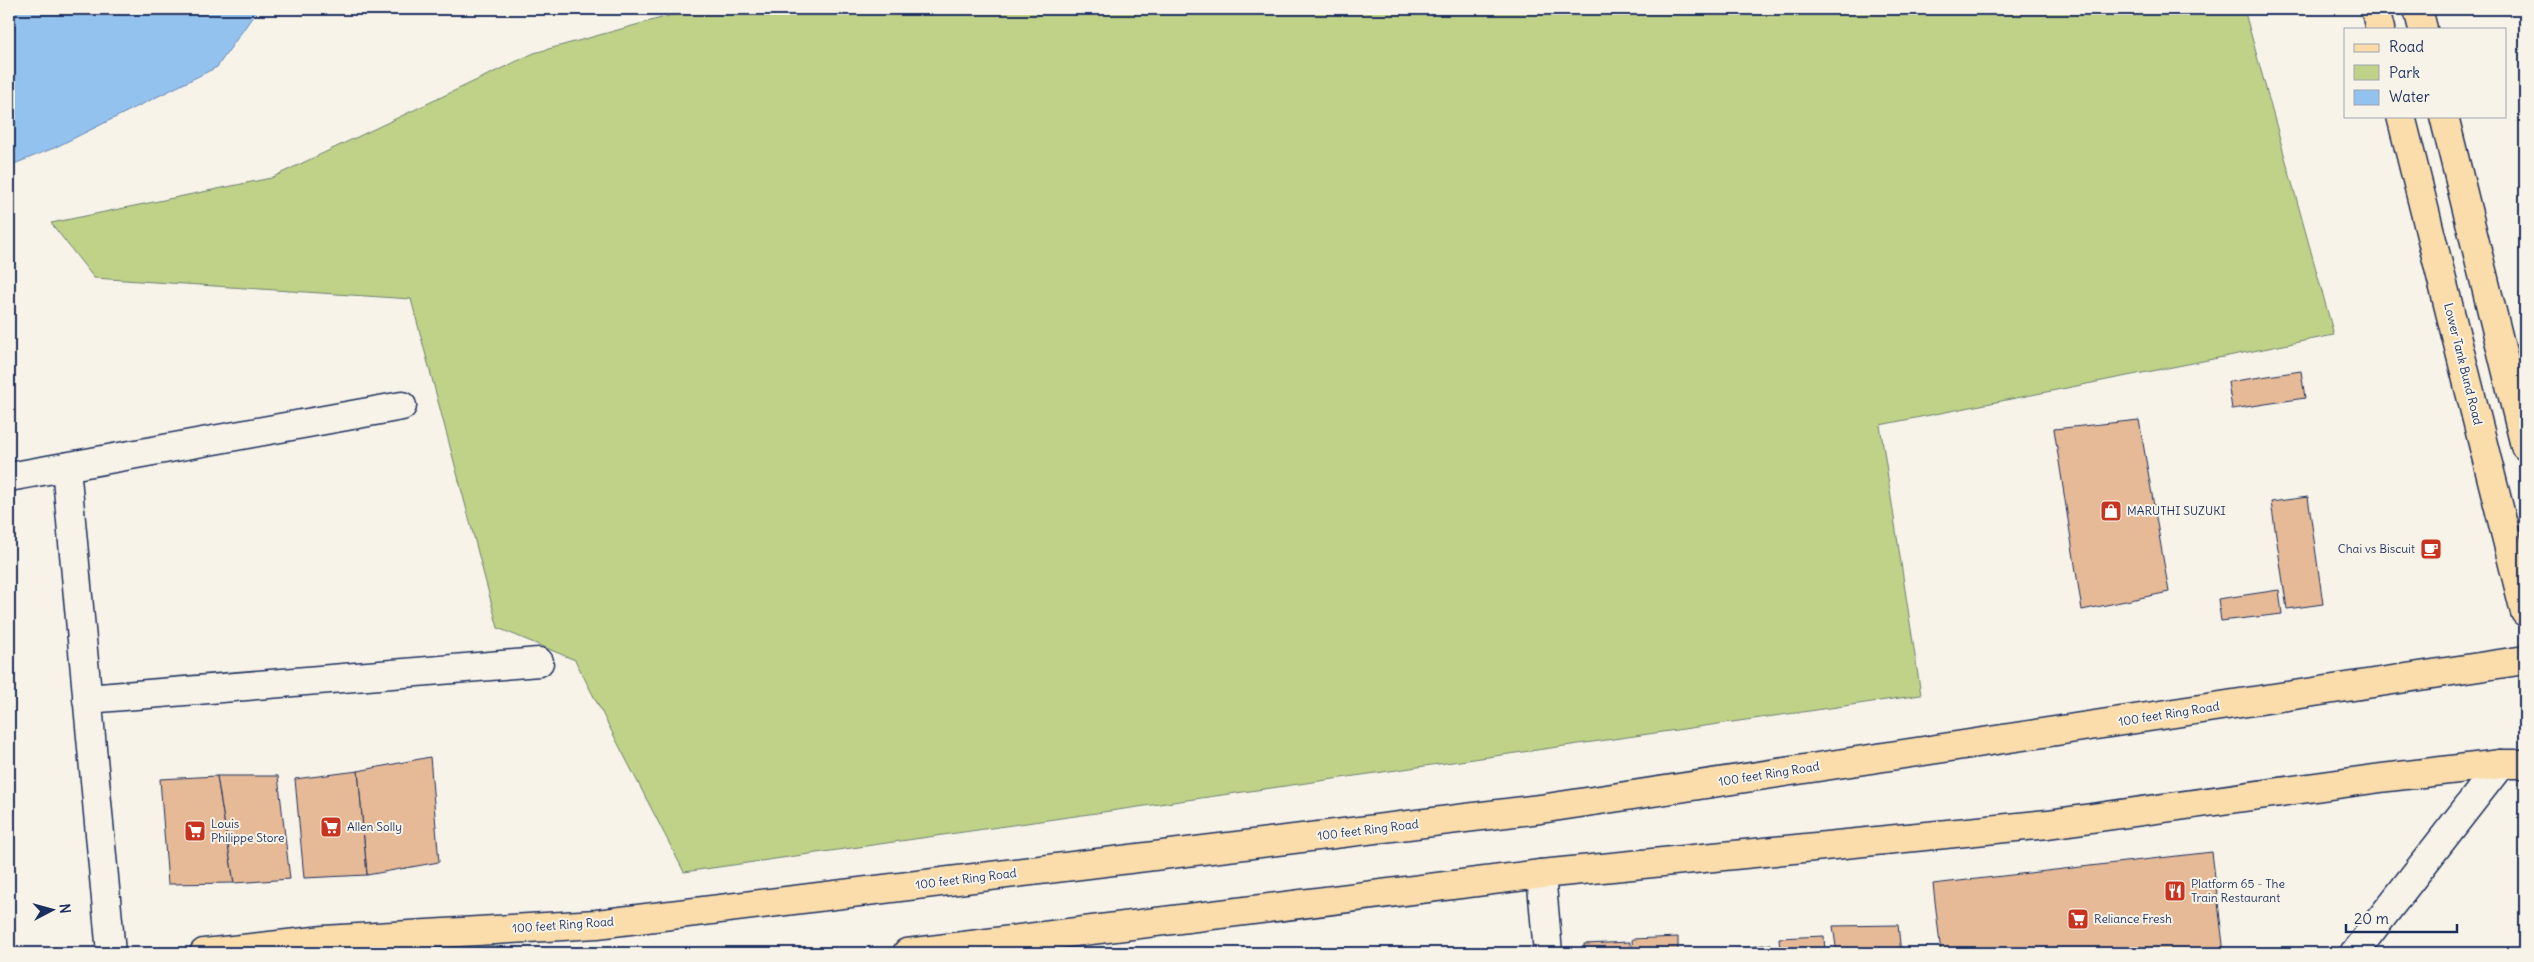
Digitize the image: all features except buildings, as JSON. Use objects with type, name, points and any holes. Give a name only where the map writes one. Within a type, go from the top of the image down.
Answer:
[{"type":"main road","points":[[2375,9],[2380,28]]},
{"type":"main road","points":[[2418,9],[2423,28]]},
{"type":"main road","name":"Lower Tank Bund Road","points":[[2402,118],[2525,612]]},
{"type":"main road","points":[[2444,118],[2525,446]]},
{"type":"main road","name":"100 feet Ring Road","points":[[204,953],[324,940],[597,924],[1530,810],[2525,660]]},
{"type":"main road","points":[[908,953],[1541,874],[2048,824],[2513,764]]},
{"type":"street","points":[[9,478],[402,406]]},
{"type":"street","points":[[66,467],[111,953]]},
{"type":"street","points":[[87,699],[539,662]]},
{"type":"street","points":[[2354,953],[2513,764]]},
{"type":"street","points":[[1541,874],[1548,953]]},
{"type":"path","points":[[2522,9],[2525,20]]},
{"type":"green space","points":[[694,9],[2244,9],[2334,335],[1880,425],[1921,695],[684,872],[575,660],[498,628],[411,299],[94,278],[51,223],[271,178],[534,53]]},
{"type":"water","points":[[9,9],[258,9],[217,67],[54,148],[9,166]]},
{"type":"place","name":"MARUTHI SUZUKI","points":[[2111,511]]},
{"type":"place","name":"Chai vs Biscuit","points":[[2431,549]]},
{"type":"place","name":"Allen Solly","points":[[331,827]]},
{"type":"place","name":"Louis Philippe Store","points":[[195,831]]},
{"type":"place","name":"Platform 65 - The Train Restaurant","points":[[2175,891]]},
{"type":"place","name":"Reliance Fresh","points":[[2078,919]]}]
